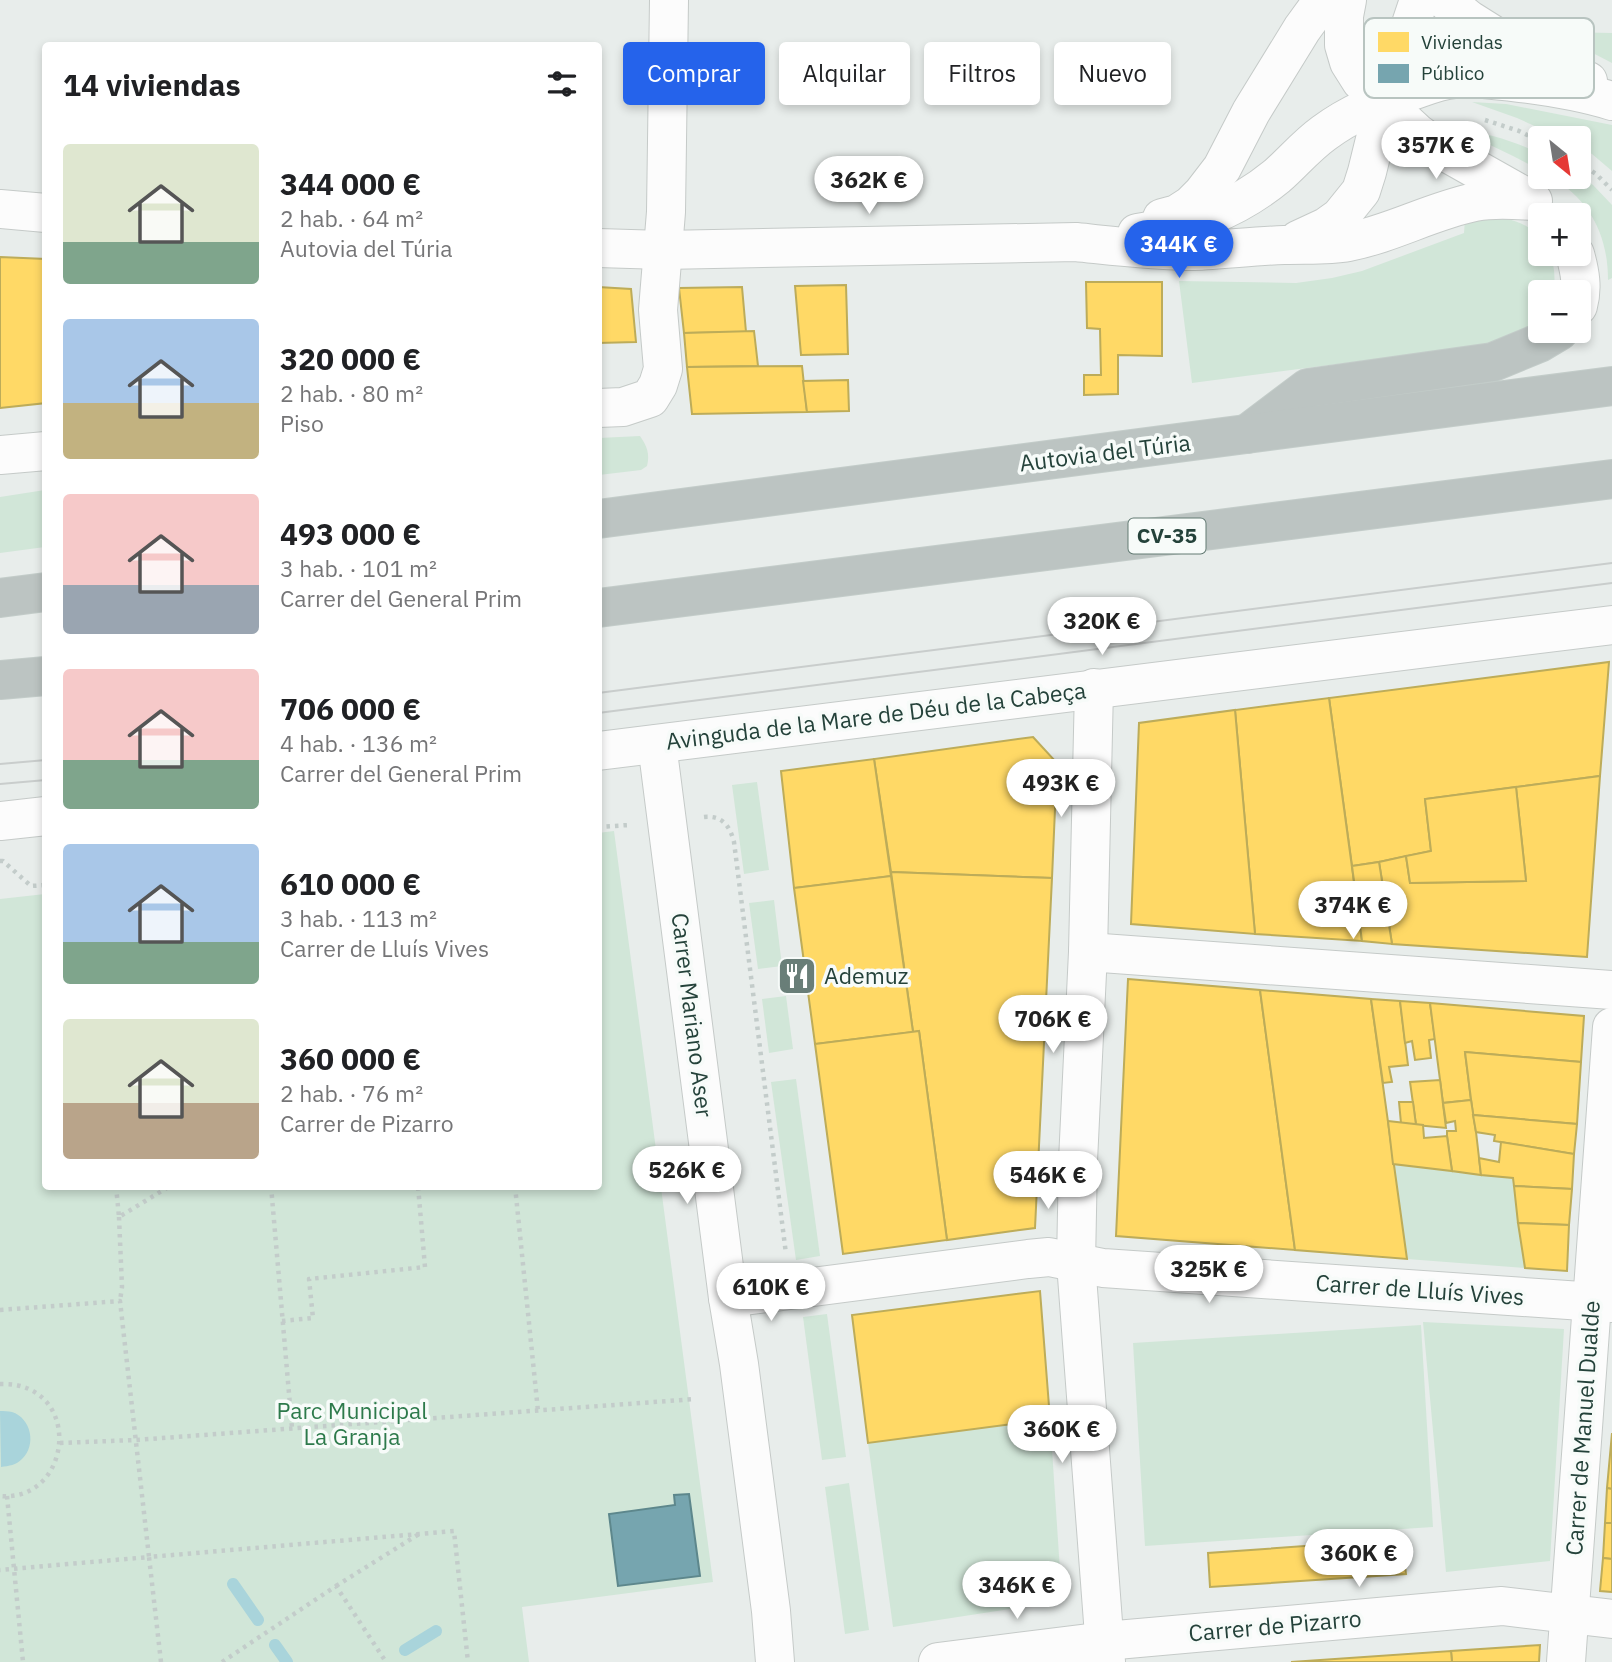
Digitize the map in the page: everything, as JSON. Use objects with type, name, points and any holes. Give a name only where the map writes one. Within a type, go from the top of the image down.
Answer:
[{"type":"highway","points":[[1245,435],[1308,388],[1493,362],[1539,343]]},
{"type":"highway","name":"Autovia del Túria","points":[[602,518],[1612,386]]},
{"type":"highway","name":"CV-35","points":[[602,607],[1612,480]]},
{"type":"highway","points":[[0,598],[42,593]]},
{"type":"highway","points":[[0,680],[42,676]]},
{"type":"street","points":[[602,408],[623,407],[650,398],[663,369],[658,310],[666,201],[669,0]]},
{"type":"street","points":[[1076,242],[1177,214],[1191,205],[1222,168],[1251,112],[1323,0]]},
{"type":"street","points":[[1347,0],[1344,45],[1349,62],[1364,81]]},
{"type":"street","points":[[1394,18],[1396,0]]},
{"type":"street","points":[[1413,18],[1419,0]]},
{"type":"street","points":[[1445,0],[1467,18]]},
{"type":"street","points":[[1594,84],[1612,93]]},
{"type":"street","points":[[1594,95],[1612,101]]},
{"type":"street","points":[[1076,242],[1160,230],[1217,214],[1260,189],[1312,142],[1371,98]]},
{"type":"street","points":[[1282,245],[1306,238],[1326,228],[1340,217],[1361,191],[1384,98]]},
{"type":"street","points":[[1395,98],[1417,133],[1434,146],[1534,203]]},
{"type":"street","points":[[602,248],[663,250],[1076,242],[1190,251],[1344,243],[1477,201],[1497,199],[1528,205]]},
{"type":"street","points":[[0,209],[42,213]]},
{"type":"street","points":[[1591,311],[1612,299]]},
{"type":"street","points":[[0,455],[42,451]]},
{"type":"street","name":"Avinguda de la Mare de Déu de la Cabeça","points":[[602,751],[1612,625]]},
{"type":"street","points":[[1094,688],[1088,952],[1076,1263],[1106,1651]]},
{"type":"street","name":"Carrer Mariano Aser","points":[[657,744],[771,1611],[775,1662]]},
{"type":"street","points":[[0,821],[42,816]]},
{"type":"street","points":[[1088,952],[1612,990]]},
{"type":"street","name":"Carrer de Manuel Dualde","points":[[1566,1662],[1602,1302],[1612,1027]]},
{"type":"street","name":"Carrer de Lluís Vives","points":[[728,1298],[1049,1257],[1103,1268],[1602,1302]]},
{"type":"street","name":"Carrer de Pizarro","points":[[937,1662],[1106,1651],[1502,1606],[1612,1619]]},
{"type":"path","points":[[1478,118],[1528,135]]},
{"type":"path","points":[[1591,171],[1612,190]]},
{"type":"path","points":[[701,817],[710,816],[722,820],[732,832],[734,842],[786,1253]]},
{"type":"path","points":[[602,827],[632,824]]},
{"type":"path","points":[[0,861],[31,886],[42,885]]},
{"type":"path","points":[[116,1190],[122,1287],[120,1301],[161,1662]]},
{"type":"path","points":[[118,1217],[163,1190]]},
{"type":"path","points":[[271,1190],[292,1428]]},
{"type":"path","points":[[282,1321],[313,1318],[309,1279],[425,1267],[418,1190]]},
{"type":"path","points":[[515,1190],[538,1411]]},
{"type":"path","points":[[0,1310],[120,1301]]},
{"type":"path","points":[[0,1384],[18,1385],[36,1393],[50,1406],[58,1424],[60,1443],[57,1459],[49,1474],[38,1485],[23,1493],[0,1496]]},
{"type":"path","points":[[60,1443],[135,1440],[695,1399]]},
{"type":"path","points":[[7,1496],[23,1662]]},
{"type":"path","points":[[0,1570],[454,1531],[468,1662]]},
{"type":"path","points":[[222,1662],[420,1534]]},
{"type":"path","points":[[336,1586],[386,1662]]},
{"type":"green space","points":[[1594,33],[1612,33],[1612,63],[1594,54]]},
{"type":"green space","points":[[1472,102],[1506,104],[1612,125],[1612,171],[1591,153],[1591,126],[1535,126]]},
{"type":"green space","points":[[1459,130],[1500,138],[1528,148],[1528,164]]},
{"type":"green space","points":[[1591,184],[1612,205],[1612,278],[1608,280],[1605,248],[1591,216],[1591,203],[1582,203],[1568,189],[1591,189]]},
{"type":"green space","points":[[1481,216],[1521,223],[1528,228],[1528,266],[1553,266],[1554,280],[1528,280],[1528,330],[1507,342],[1192,383],[1179,281],[1296,283],[1332,278],[1362,271],[1464,233],[1465,219]]},
{"type":"green space","points":[[640,436],[647,450],[647,466],[641,470],[602,475],[602,438]]},
{"type":"green space","points":[[42,490],[42,547],[0,553],[0,497]]},
{"type":"green space","points":[[757,782],[769,870],[744,874],[732,785]]},
{"type":"green space","name":"Parc Municipal La Granja","points":[[614,831],[713,1582],[522,1607],[529,1662],[0,1662],[0,899],[42,894],[42,1190],[602,1190],[602,832]]},
{"type":"green space","points":[[774,900],[782,966],[758,969],[749,903]]},
{"type":"green space","points":[[786,996],[793,1049],[769,1053],[762,999]]},
{"type":"green space","points":[[796,1079],[820,1256],[796,1260],[771,1082]]},
{"type":"green space","points":[[1393,1164],[1513,1178],[1525,1268],[1407,1259]]},
{"type":"green space","points":[[827,1314],[846,1457],[822,1460],[803,1317]]},
{"type":"green space","points":[[1423,1322],[1564,1329],[1550,1561],[1446,1572]]},
{"type":"green space","points":[[1421,1325],[1433,1527],[1145,1546],[1133,1343]]},
{"type":"green space","points":[[1050,1419],[1062,1601],[893,1627],[868,1443]]},
{"type":"green space","points":[[849,1483],[869,1630],[845,1634],[825,1487]]},
{"type":"water","points":[[0,1411],[18,1415],[30,1432],[27,1453],[15,1464],[1,1467]]},
{"type":"building: Viviendas","points":[[0,257],[42,259],[42,403],[0,408]]},
{"type":"building: Viviendas","points":[[1086,282],[1162,282],[1162,356],[1118,355],[1118,394],[1084,395],[1084,375],[1101,375],[1100,329],[1087,328]]},
{"type":"building: Viviendas","points":[[846,285],[848,354],[801,355],[795,286]]},
{"type":"building: Viviendas","points":[[602,287],[631,289],[636,342],[602,343]]},
{"type":"building: Viviendas","points":[[742,287],[746,332],[684,333],[679,288]]},
{"type":"building: Viviendas","points":[[754,331],[758,366],[687,367],[684,333]]},
{"type":"building: Viviendas","points":[[802,366],[807,412],[692,414],[687,367]]},
{"type":"building: Viviendas","points":[[848,380],[849,411],[807,412],[803,381]]},
{"type":"building: Viviendas","points":[[1609,662],[1600,776],[1425,799],[1431,851],[1352,866],[1329,698]]},
{"type":"building: Viviendas","points":[[1329,698],[1362,941],[1255,934],[1235,710]]},
{"type":"building: Viviendas","points":[[1235,710],[1255,934],[1131,924],[1139,723]]},
{"type":"building: Viviendas","points":[[1033,737],[1057,763],[1052,878],[891,872],[874,759]]},
{"type":"building: Viviendas","points":[[874,759],[891,876],[794,888],[781,771]]},
{"type":"building: Viviendas","points":[[1600,776],[1587,957],[1392,944],[1379,862],[1406,856],[1410,883],[1526,881],[1516,787]]},
{"type":"building: Viviendas","points":[[1516,787],[1526,881],[1410,883],[1406,856],[1431,851],[1425,799]]},
{"type":"building: Viviendas","points":[[1379,862],[1392,944],[1362,941],[1352,866]]},
{"type":"building: Viviendas","points":[[891,872],[1052,878],[1035,1228],[947,1240],[919,1031],[913,1032]]},
{"type":"building: Viviendas","points":[[891,876],[913,1032],[815,1044],[794,888]]},
{"type":"building: Viviendas","points":[[1128,979],[1260,990],[1295,1250],[1116,1236]]},
{"type":"building: Viviendas","points":[[1260,990],[1371,999],[1407,1259],[1295,1250]]},
{"type":"building: Viviendas","points":[[1371,999],[1400,1001],[1408,1065],[1389,1067],[1392,1082],[1383,1083]]},
{"type":"building: Viviendas","points":[[1400,1001],[1430,1003],[1435,1039],[1429,1040],[1431,1058],[1415,1060],[1412,1041],[1405,1043]]},
{"type":"building: Viviendas","points":[[1430,1003],[1584,1016],[1581,1062],[1465,1052],[1471,1100],[1443,1103]]},
{"type":"building: Viviendas","points":[[919,1031],[947,1240],[843,1254],[815,1044]]},
{"type":"building: Viviendas","points":[[1465,1052],[1581,1062],[1577,1124],[1473,1115]]},
{"type":"building: Viviendas","points":[[1440,1080],[1446,1128],[1416,1125],[1410,1082]]},
{"type":"building: Viviendas","points":[[1471,1100],[1481,1175],[1452,1171],[1447,1136],[1447,1131],[1456,1131],[1455,1121],[1446,1123],[1443,1103]]},
{"type":"building: Viviendas","points":[[1399,1102],[1413,1102],[1416,1125],[1401,1123]]},
{"type":"building: Viviendas","points":[[1473,1115],[1577,1124],[1574,1154],[1494,1141],[1495,1135],[1476,1132]]},
{"type":"building: Viviendas","points":[[1388,1121],[1423,1125],[1424,1138],[1447,1136],[1452,1171],[1393,1164]]},
{"type":"building: Viviendas","points":[[1501,1142],[1574,1154],[1572,1189],[1514,1186],[1513,1178],[1481,1175],[1479,1158],[1499,1162]]},
{"type":"building: Viviendas","points":[[1514,1186],[1572,1189],[1569,1225],[1518,1223]]},
{"type":"building: Viviendas","points":[[1518,1223],[1569,1225],[1567,1271],[1525,1268]]},
{"type":"building: Viviendas","points":[[1040,1291],[1050,1419],[868,1443],[852,1315]]},
{"type":"building: Viviendas","points":[[1612,1433],[1612,1489],[1607,1488]]},
{"type":"building: Viviendas","points":[[1607,1488],[1612,1489],[1612,1523],[1605,1523]]},
{"type":"building: Viviendas","points":[[1605,1523],[1612,1523],[1612,1559],[1603,1558]]},
{"type":"building: Viviendas","points":[[1402,1539],[1406,1574],[1210,1587],[1208,1553]]},
{"type":"building: Viviendas","points":[[1603,1558],[1612,1559],[1612,1592],[1600,1591]]},
{"type":"building: Viviendas","points":[[1540,1645],[1539,1662],[1452,1662],[1451,1651]]},
{"type":"building: Viviendas","points":[[1451,1651],[1452,1662],[1291,1662]]},
{"type":"building: Público","points":[[689,1494],[700,1576],[618,1586],[609,1514],[675,1505],[674,1495]]},
{"type":"waterway","points":[[233,1584],[258,1620]]},
{"type":"waterway","points":[[405,1650],[436,1631]]},
{"type":"waterway","points":[[275,1645],[287,1662]]},
{"type":"tram line","points":[[602,692],[1612,563]]},
{"type":"tram line","points":[[602,712],[1612,583]]},
{"type":"tram line","points":[[0,764],[42,760]]},
{"type":"tram line","points":[[0,784],[42,780]]},
{"type":"place","name":"Ademuz","points":[[797,976]]}]
